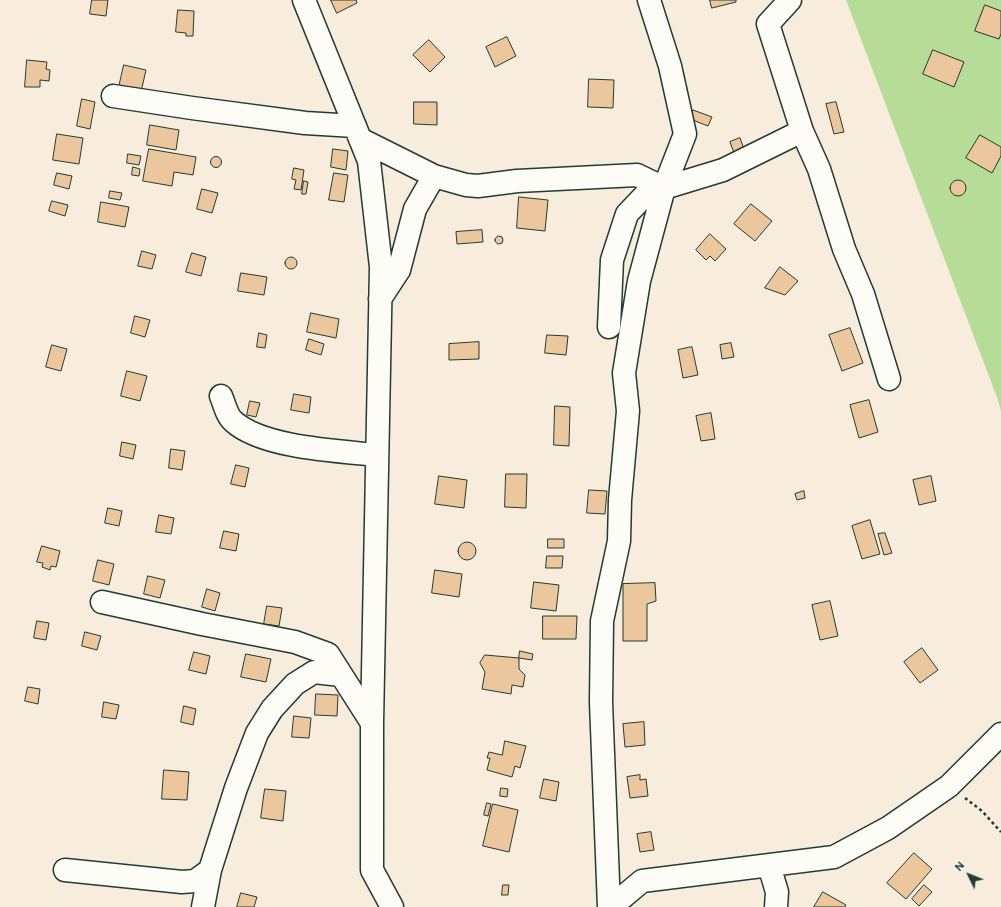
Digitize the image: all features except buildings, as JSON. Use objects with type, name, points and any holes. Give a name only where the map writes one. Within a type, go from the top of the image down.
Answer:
[{"type":"street","points":[[304,0],[369,161],[381,267],[372,723],[372,870],[392,907]]},
{"type":"street","points":[[610,907],[601,702],[602,621],[619,541],[620,500],[628,411],[624,373],[639,282],[664,188],[685,134],[670,66],[649,0]]},
{"type":"street","points":[[790,0],[768,24],[802,132],[819,169],[844,249],[863,294],[889,379]]},
{"type":"street","points":[[113,96],[199,109],[305,122],[357,132],[434,176],[466,185],[478,186],[517,181],[637,175],[664,188]]},
{"type":"street","points":[[609,327],[612,260],[627,214],[647,194],[723,170],[802,132]]},
{"type":"street","points":[[380,299],[399,270],[415,209],[434,176]]},
{"type":"street","points":[[221,396],[232,420],[252,434],[300,447],[377,455]]},
{"type":"street","points":[[102,602],[202,624],[295,642],[328,654],[372,723]]},
{"type":"street","points":[[203,907],[210,870],[236,788],[257,733],[272,709],[295,684],[314,672],[341,675]]},
{"type":"street","points":[[610,907],[642,880],[834,857],[888,828],[949,786],[1001,734]]},
{"type":"street","points":[[769,865],[777,892],[776,907]]},
{"type":"street","points":[[65,870],[182,882],[195,881],[210,870]]},
{"type":"path","points":[[949,786],[982,811],[1001,832]]},
{"type":"green space","points":[[846,0],[1001,0],[1001,411],[998,400]]}]
